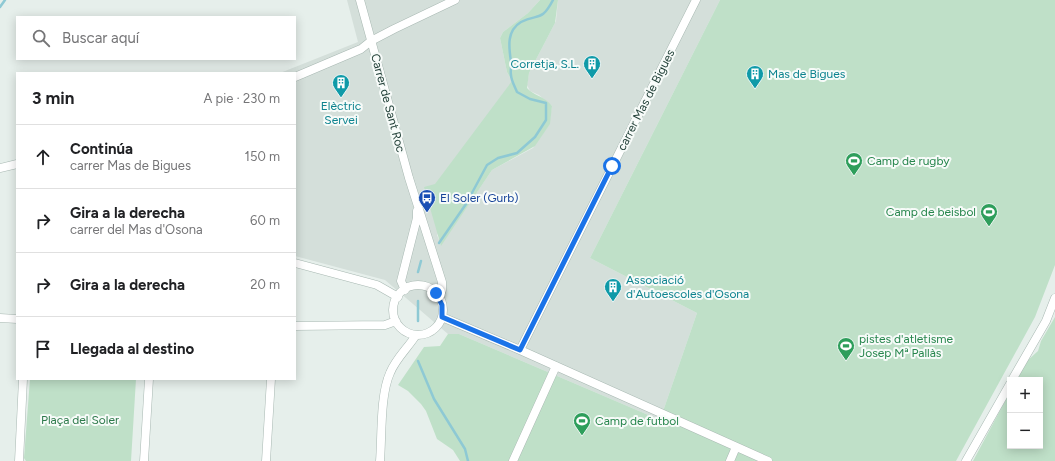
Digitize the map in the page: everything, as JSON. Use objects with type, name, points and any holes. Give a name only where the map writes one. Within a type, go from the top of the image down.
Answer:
[{"type":"street","name":"Carrer de Sant Roc","points":[[360,0],[417,206],[442,282],[442,290],[439,297]]},
{"type":"street","points":[[296,77],[361,49],[371,41],[446,2],[455,0]]},
{"type":"street","name":"carrer Mas de Bigues","points":[[520,350],[696,0]]},
{"type":"street","points":[[0,168],[16,164]]},
{"type":"street","name":"Carrer de Sant Roc","points":[[404,290],[402,280],[417,218],[417,206]]},
{"type":"street","points":[[296,263],[377,285],[398,297]]},
{"type":"street","points":[[417,286],[425,287],[433,290],[439,297],[442,305],[442,317],[432,331],[422,335],[416,335],[404,330],[396,321],[394,311],[398,297],[404,290],[417,286]]},
{"type":"street","points":[[1014,377],[1046,321],[1055,298]]},
{"type":"street","points":[[442,317],[520,350],[768,461]]},
{"type":"street","points":[[0,318],[16,319]]},
{"type":"street","points":[[296,326],[385,325],[396,321]]},
{"type":"street","points":[[380,461],[385,392],[389,374],[395,363],[416,335]]},
{"type":"street","points":[[513,461],[556,366]]},
{"type":"street","points":[[19,461],[23,380]]},
{"type":"street","points":[[144,461],[149,380]]},
{"type":"street","points":[[266,461],[271,380]]},
{"type":"street","points":[[966,461],[1007,389]]},
{"type":"street","points":[[730,461],[736,447]]},
{"type":"shaded area","points":[[347,0],[540,0],[528,13],[503,32],[500,38],[507,72],[512,81],[495,157],[437,235],[441,245],[492,170],[533,148],[549,125],[552,106],[539,95],[530,91],[527,85],[529,73],[556,21],[558,0],[720,0],[590,258],[697,313],[660,420],[459,334],[448,334],[385,280],[296,256],[296,72],[283,72],[358,42]]},
{"type":"green space","points":[[540,0],[558,0],[555,23],[529,73],[527,88],[546,100],[552,106],[550,124],[535,146],[492,170],[441,246],[424,187],[435,184],[512,81],[507,72],[500,38],[503,32],[528,13]]},
{"type":"green space","points":[[720,0],[1055,0],[1055,265],[1035,317],[956,461],[460,461],[453,450],[437,439],[426,411],[421,404],[408,391],[398,385],[424,347],[440,346],[448,334],[459,334],[660,420],[697,313],[590,258]]},
{"type":"green space","points":[[1055,317],[1055,461],[973,461],[1007,398],[1007,449],[1043,449],[1043,377],[1018,377],[1027,361],[1038,351],[1041,341]]},
{"type":"green space","name":"Plaça del Soler","points":[[30,380],[136,380],[131,461],[26,461],[24,458]]},
{"type":"waterway","points":[[0,7],[5,0]]},
{"type":"waterway","points":[[439,243],[466,204],[487,165],[498,158],[517,153],[535,137],[546,120],[546,103],[530,99],[517,92],[512,81],[510,40],[516,26],[527,19],[542,15],[553,0]]},
{"type":"waterway","points":[[418,272],[421,261]]},
{"type":"waterway","points":[[418,301],[418,321]]},
{"type":"waterway","points":[[418,361],[434,399],[465,449],[468,461]]},
{"type":"place","name":"Corretja, S.L.","points":[[592,79]]},
{"type":"place","name":"Mas de Bigues","points":[[755,89]]},
{"type":"place","name":"Elèctric Servei","points":[[341,98]]},
{"type":"place","name":"Camp de rugby","points":[[854,176]]},
{"type":"place","name":"El Soler (Gurb)","points":[[427,213]]},
{"type":"place","name":"Camp de beisbol","points":[[989,227]]},
{"type":"place","name":"Associació d'Autoescoles d'Osona","points":[[613,302]]},
{"type":"place","name":"pistes d'atletisme Josep Mª Pallàs","points":[[846,361]]},
{"type":"place","name":"Camp de futbol","points":[[582,436]]},
{"type":"route","points":[[436,293],[441,300],[443,309],[442,317],[520,350],[612,166]]}]
